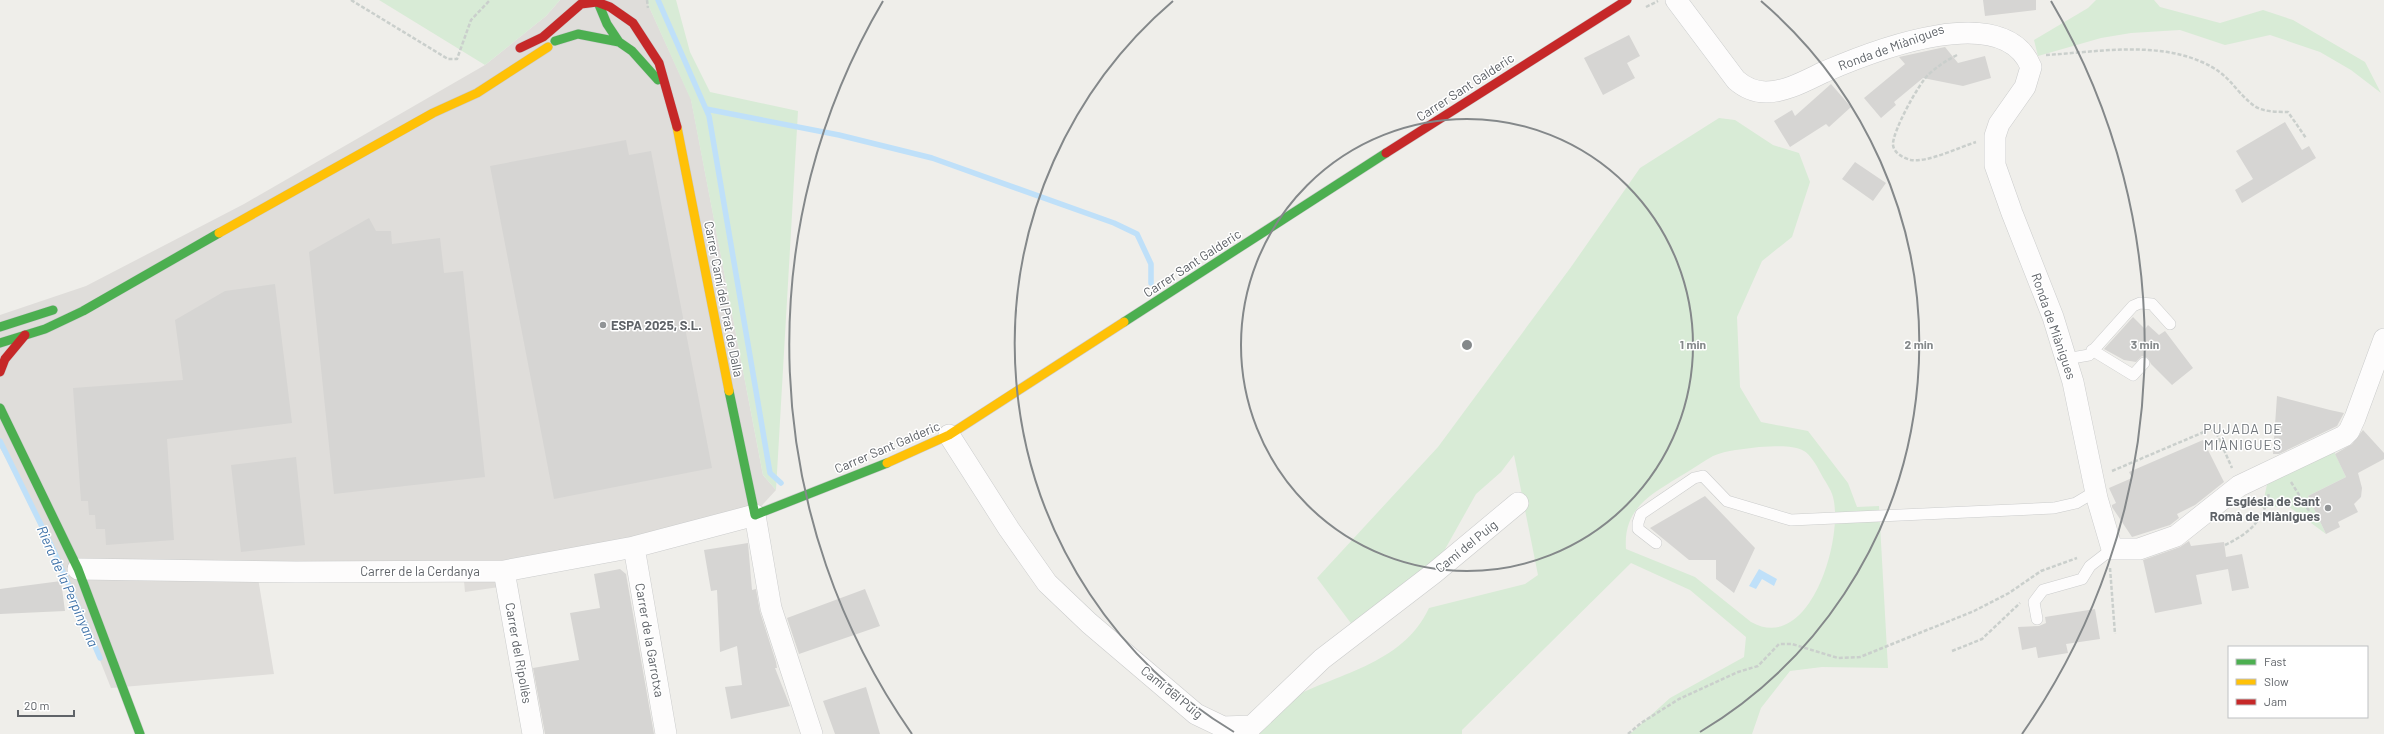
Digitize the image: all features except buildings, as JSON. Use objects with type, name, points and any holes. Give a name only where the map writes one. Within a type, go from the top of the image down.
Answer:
[{"type":"street","points":[[570,0],[517,51],[543,38],[581,4],[597,1],[610,7],[633,23]]},
{"type":"street","name":"Carrer Sant Galderic","points":[[755,515],[910,454],[948,435],[1533,58],[1628,0]]},
{"type":"street","name":"Ronda de Miànigues","points":[[1676,0],[1736,80],[1744,86],[1767,92],[1800,83],[1916,35],[1956,24],[1995,27],[2006,32],[2020,44],[2028,57],[2031,67],[2025,87],[1998,124],[1995,136],[1995,165],[2052,317],[2066,359],[2080,409],[2094,485],[2112,549]]},
{"type":"street","points":[[587,12],[597,1]]},
{"type":"street","points":[[597,1],[606,24],[619,42],[632,51],[666,89]]},
{"type":"street","points":[[629,8],[633,23]]},
{"type":"street","points":[[0,343],[26,335],[83,311],[149,272],[433,113],[477,93],[555,41],[577,23]]},
{"type":"street","name":"Carrer Camí del Prat de Dalla","points":[[633,23],[659,64],[674,110],[741,455],[755,515]]},
{"type":"street","points":[[555,41],[578,34],[619,42]]},
{"type":"street","points":[[433,113],[464,89]]},
{"type":"street","points":[[97,292],[149,272]]},
{"type":"street","points":[[0,327],[58,308],[32,325],[0,336]]},
{"type":"street","points":[[0,372],[5,359],[26,335]]},
{"type":"street","points":[[2112,549],[2139,549],[2176,536],[2239,486],[2344,436],[2349,431],[2384,339]]},
{"type":"street","points":[[0,408],[78,569],[140,734]]},
{"type":"street","name":"Camí del Puig","points":[[948,435],[1009,529],[1047,583],[1089,623],[1196,714],[1223,727],[1252,726],[1322,659],[1434,573],[1518,504]]},
{"type":"street","points":[[755,515],[771,608],[812,734]]},
{"type":"street","name":"Carrer de la Cerdanya","points":[[78,569],[296,572],[504,571],[634,547],[755,515]]},
{"type":"street","name":"Carrer de la Garrotxa","points":[[634,547],[666,734]]},
{"type":"street","name":"Carrer del Ripollès","points":[[504,571],[533,734]]},
{"type":"lane","points":[[2066,359],[2088,355],[2133,306],[2140,303],[2152,304],[2170,324]]},
{"type":"lane","points":[[2092,350],[2133,375],[2144,363]]},
{"type":"lane","points":[[1656,543],[1638,529],[1638,523],[1642,514],[1694,478],[1704,476],[1727,501],[1791,520],[2054,508],[2076,503],[2094,485]]},
{"type":"lane","points":[[2037,619],[2034,602],[2043,590],[2082,579],[2090,566],[2112,549]]},
{"type":"path","points":[[351,0],[448,59],[457,59],[471,20],[490,0]]},
{"type":"path","points":[[2028,57],[2089,51],[2150,50],[2182,56],[2221,71],[2254,106],[2275,112],[2288,112],[2306,138]]},
{"type":"path","points":[[1959,53],[1929,74],[1920,84],[1898,126],[1893,146],[1897,153],[1912,160],[1931,157],[1995,136]]},
{"type":"path","points":[[2094,485],[2211,429],[2217,434],[2239,486]]},
{"type":"path","points":[[2277,467],[2303,499],[2316,522]]},
{"type":"path","points":[[2225,545],[2239,538],[2258,521],[2266,509],[2277,467]]},
{"type":"path","points":[[2112,549],[2109,558],[2115,634]]},
{"type":"path","points":[[1628,734],[1641,722],[1679,699],[1738,672],[1758,666],[1779,644],[1792,644],[1838,658],[1860,657],[1974,611],[2009,593],[2041,571],[2080,556]]},
{"type":"shaded area","points":[[560,0],[646,0],[691,99],[763,475],[776,490],[744,525],[519,575],[499,587],[465,592],[464,581],[258,578],[274,674],[111,688],[53,543],[0,448],[0,315],[86,286],[244,204],[485,65],[546,16]]},
{"type":"green space","points":[[379,0],[560,0],[546,16],[485,65]]},
{"type":"green space","points":[[646,0],[676,0],[690,52],[710,92],[798,111],[776,490],[763,475],[691,100]]},
{"type":"green space","points":[[2096,0],[2154,0],[2160,7],[2220,23],[2263,10],[2293,20],[2365,62],[2381,93],[2351,70],[2320,52],[2270,35],[2225,45],[2180,30],[2131,33],[2101,38],[2038,56],[2034,40],[2088,8]]},
{"type":"green space","points":[[1719,118],[1735,120],[1773,145],[1799,153],[1810,182],[1792,237],[1762,261],[1737,317],[1740,387],[1761,422],[1808,431],[1848,483],[1857,507],[1879,506],[1888,668],[1822,667],[1790,671],[1761,708],[1752,734],[1630,734],[1670,698],[1744,657],[1746,637],[1690,590],[1631,563],[1462,730],[1462,734],[1240,734],[1278,705],[1385,656],[1402,643],[1417,628],[1429,608],[1525,584],[1538,575],[1514,455],[1501,472],[1476,494],[1439,560],[1353,626],[1317,578],[1438,447],[1571,267],[1640,168]],"holes":[[[1759,447],[1793,447],[1804,451],[1809,455],[1831,491],[1835,515],[1833,538],[1827,563],[1818,587],[1806,608],[1790,622],[1772,628],[1751,622],[1695,577],[1626,549],[1626,535],[1629,523],[1634,513],[1640,505],[1658,490],[1713,456],[1724,452]]]},
{"type":"green space","points":[[2331,445],[2346,477],[2308,496],[2326,534],[2288,506],[2262,508],[2269,475]]},
{"type":"water","points":[[1759,569],[1777,579],[1774,586],[1762,579],[1756,589],[1749,586]]},
{"type":"waterway","points":[[658,0],[709,116],[770,473],[781,483]]},
{"type":"waterway","points":[[706,109],[839,135],[932,158],[1114,223],[1137,234],[1151,264],[1151,283]]},
{"type":"waterway","name":"Riera de la Perpinyana","points":[[0,441],[54,551],[100,658]]},
{"type":"traffic: fast","points":[[597,0],[607,24],[619,42],[632,51],[658,80]]},
{"type":"traffic: fast","points":[[555,41],[578,34],[619,42]]},
{"type":"traffic: fast","points":[[1124,322],[1386,153]]},
{"type":"traffic: fast","points":[[0,343],[45,329],[83,311],[219,233]]},
{"type":"traffic: fast","points":[[0,327],[53,310]]},
{"type":"traffic: fast","points":[[729,391],[755,515],[887,463]]},
{"type":"traffic: fast","points":[[0,408],[78,569],[140,734]]},
{"type":"traffic: slow","points":[[219,233],[433,113],[477,93],[548,47]]},
{"type":"traffic: slow","points":[[677,127],[729,391]]},
{"type":"traffic: slow","points":[[887,463],[949,435],[1124,322]]},
{"type":"traffic: jam","points":[[1386,153],[1627,0]]},
{"type":"traffic: jam","points":[[520,48],[543,37],[581,4],[597,2],[610,7],[633,23],[659,63],[677,127]]},
{"type":"traffic: jam","points":[[0,372],[5,359],[25,335]]},
{"type":"place","name":"ESPA 2025, S.L.","points":[[603,325]]},
{"type":"place","name":"Església de Sant Romà de Miànigues","points":[[2328,508]]},
{"type":"district","name":"PUJADA DE MIÀNIGUES","points":[[2243,436]]}]
